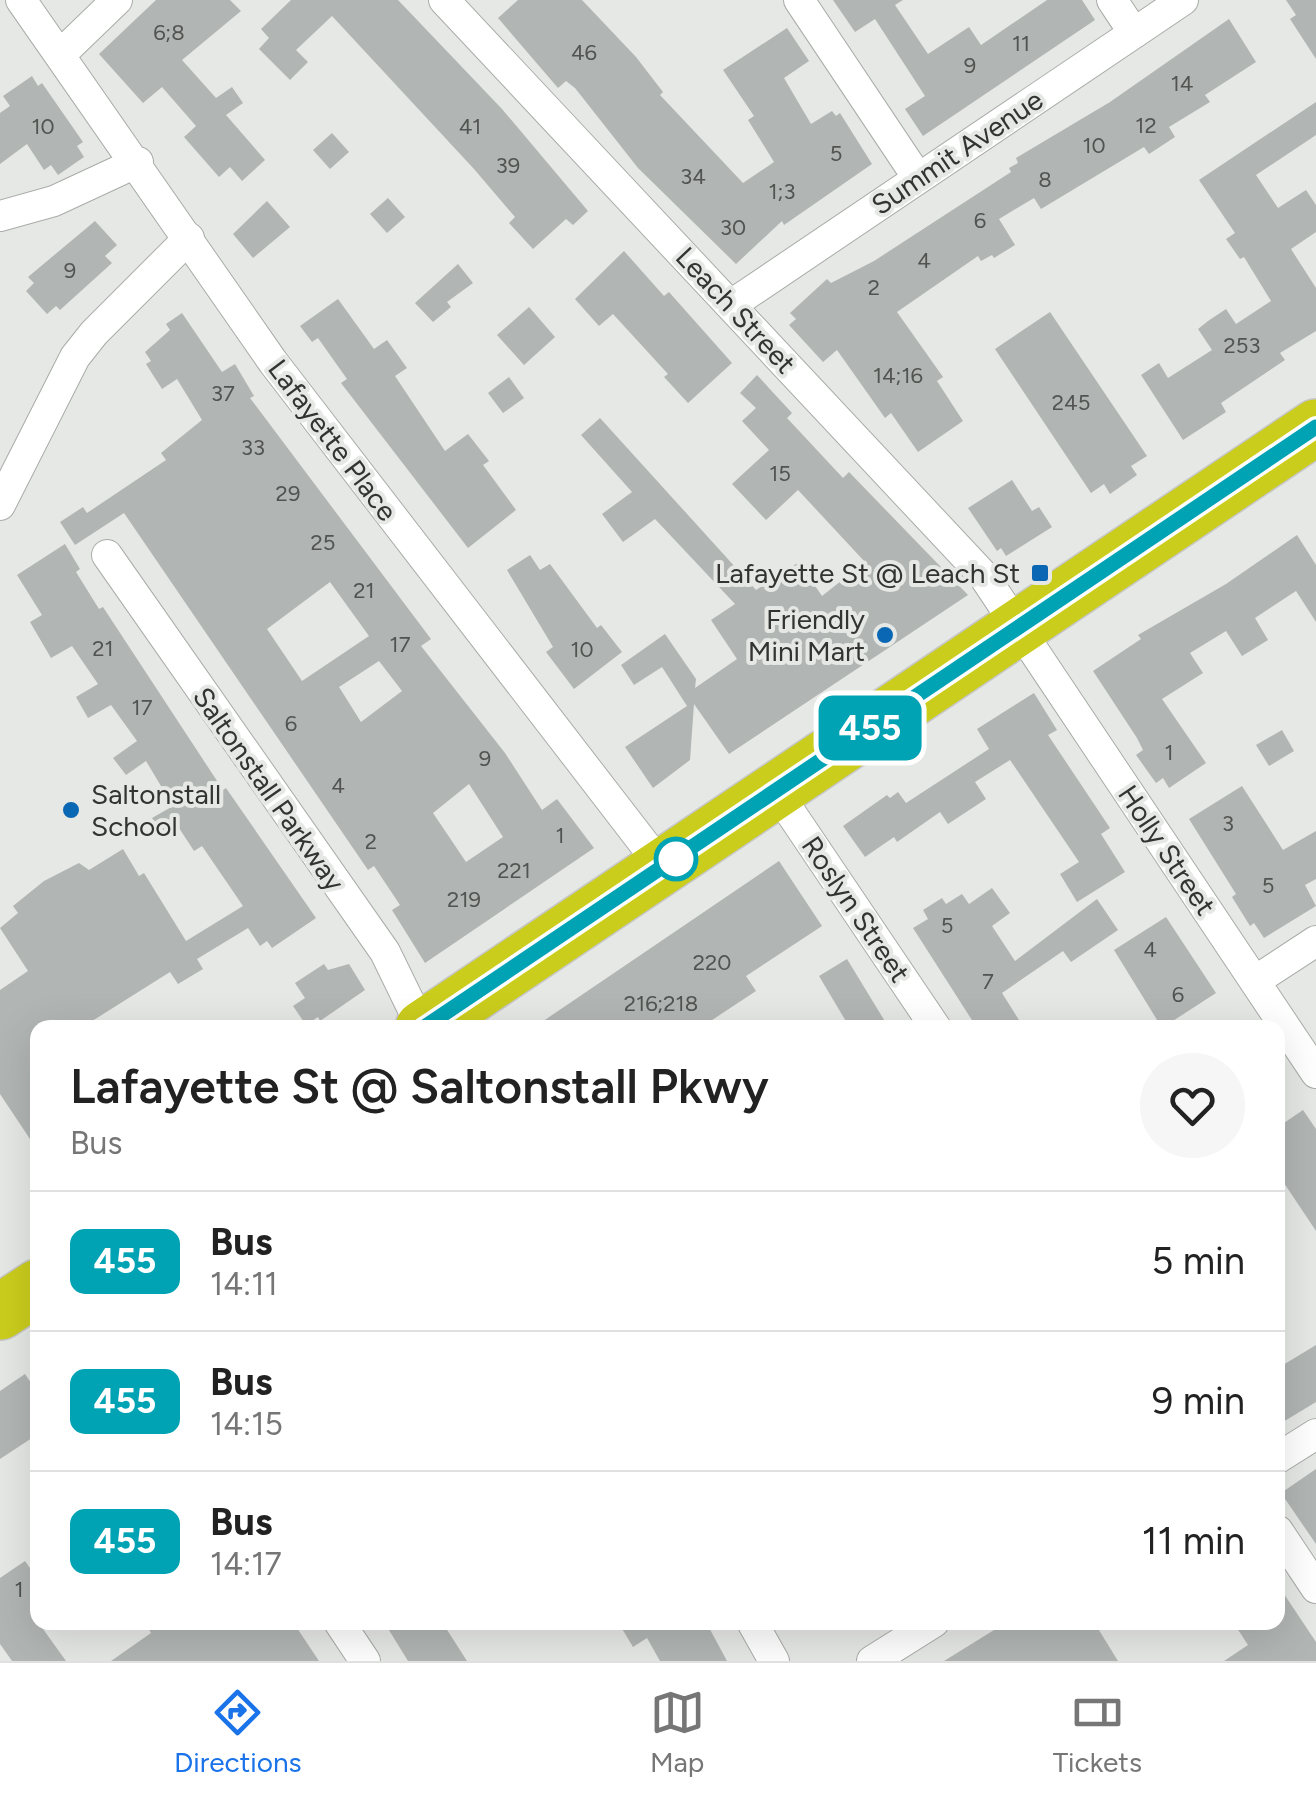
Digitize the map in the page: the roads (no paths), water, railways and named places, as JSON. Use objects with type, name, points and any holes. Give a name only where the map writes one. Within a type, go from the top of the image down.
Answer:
[{"type":"highway","points":[[434,1020],[1316,427]]},
{"type":"highway","points":[[0,1312],[30,1292]]},
{"type":"street","name":"Lafayette Place","points":[[21,0],[138,162],[282,374],[662,867]]},
{"type":"street","points":[[61,54],[117,0]]},
{"type":"street","name":"Leach Street","points":[[444,0],[983,575],[1018,628]]},
{"type":"street","points":[[798,0],[918,178]]},
{"type":"street","points":[[1112,0],[1134,33]]},
{"type":"street","name":"Summit Avenue","points":[[731,305],[1183,0]]},
{"type":"street","points":[[0,216],[41,206],[138,162]]},
{"type":"street","points":[[0,506],[76,357],[94,332],[189,238]]},
{"type":"street","name":"Saltonstall Parkway","points":[[107,555],[384,952],[418,1020]]},
{"type":"street","name":"Holly Street","points":[[1018,628],[1281,1020]]},
{"type":"street","name":"Roslyn Street","points":[[776,790],[931,1020]]},
{"type":"street","points":[[1256,981],[1316,941]]},
{"type":"street","name":"Holly Street","points":[[1285,1025],[1316,1073]]},
{"type":"street","points":[[1285,1454],[1316,1434]]},
{"type":"street","points":[[1285,1542],[1316,1588]]},
{"type":"street","points":[[344,1630],[365,1661]]},
{"type":"street","points":[[757,1630],[774,1661]]},
{"type":"street","points":[[872,1661],[921,1630]]},
{"type":"place","name":"Lafayette St @ Leach St","points":[[1040,573]]},
{"type":"place","name":"Friendly Mini Mart","points":[[885,635]]},
{"type":"place","name":"Saltonstall School","points":[[71,810]]}]
